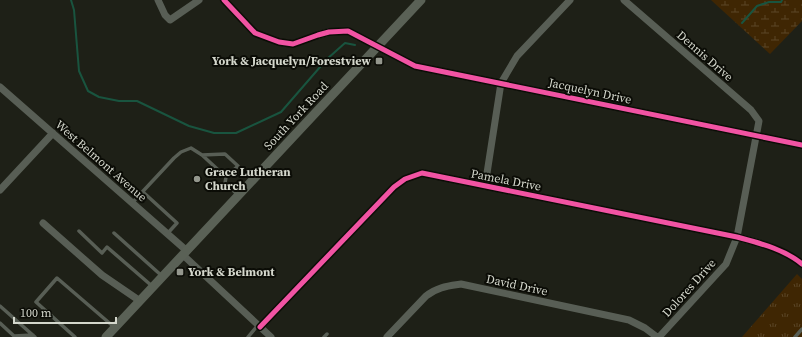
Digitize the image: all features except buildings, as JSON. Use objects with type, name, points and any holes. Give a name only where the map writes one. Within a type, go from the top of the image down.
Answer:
[{"type":"main road","name":"South York Road","points":[[111,334],[238,195],[421,0]]},
{"type":"street","points":[[158,0],[165,15],[170,20],[199,0]]},
{"type":"street","name":"Jacquelyn Drive","points":[[224,0],[254,33],[279,42],[293,44],[329,32],[348,31],[415,66],[802,145]]},
{"type":"street","points":[[485,186],[501,83],[517,56],[570,0]]},
{"type":"street","name":"Dennis Drive","points":[[624,0],[751,110],[759,121],[756,135]]},
{"type":"street","name":"West Belmont Avenue","points":[[0,87],[167,234],[271,337]]},
{"type":"street","points":[[0,190],[53,133]]},
{"type":"street","name":"Dolores Drive","points":[[658,337],[724,267],[737,237],[756,135]]},
{"type":"street","name":"Pamela Drive","points":[[259,326],[394,187],[405,179],[422,173],[737,237],[766,245],[794,258],[802,264]]},
{"type":"street","points":[[43,222],[102,275],[140,301]]},
{"type":"street","name":"David Drive","points":[[387,337],[433,290],[461,284],[629,320],[658,337]]},
{"type":"lane","points":[[132,203],[181,152],[191,148],[202,155],[226,177]]},
{"type":"lane","points":[[202,155],[225,154],[238,166],[226,177],[225,183],[238,195]]},
{"type":"lane","points":[[142,192],[176,223],[167,234]]},
{"type":"lane","points":[[79,231],[102,253],[107,247],[153,287]]},
{"type":"lane","points":[[114,233],[162,277]]},
{"type":"lane","points":[[75,337],[36,302],[57,278],[111,334]]},
{"type":"lane","points":[[0,306],[34,336]]},
{"type":"lane","points":[[0,323],[14,336],[34,336]]},
{"type":"lane","points":[[248,337],[259,326]]},
{"type":"lane","points":[[796,337],[802,329]]},
{"type":"green space","points":[[711,0],[802,0],[802,21],[770,54]]},
{"type":"green space","points":[[797,274],[802,279],[802,337],[742,337]]},
{"type":"waterway","points":[[71,0],[74,10],[79,71],[88,91],[99,97],[119,101],[137,101],[189,126],[214,133],[236,133],[281,112],[327,59],[345,43],[355,45]]},
{"type":"waterway","points":[[742,23],[757,6],[769,2],[781,2],[782,0]]},
{"type":"cycle path","points":[[224,0],[255,33],[279,42],[293,44],[329,32],[348,31],[415,66],[802,145]]},
{"type":"cycle path","points":[[260,327],[394,187],[405,179],[422,173],[737,237],[779,250],[802,264]]},
{"type":"place","name":"York & Jacquelyn/Forestview","points":[[379,61]]},
{"type":"place","name":"Grace Lutheran Church","points":[[197,179]]},
{"type":"place","name":"York & Belmont","points":[[180,272]]}]
